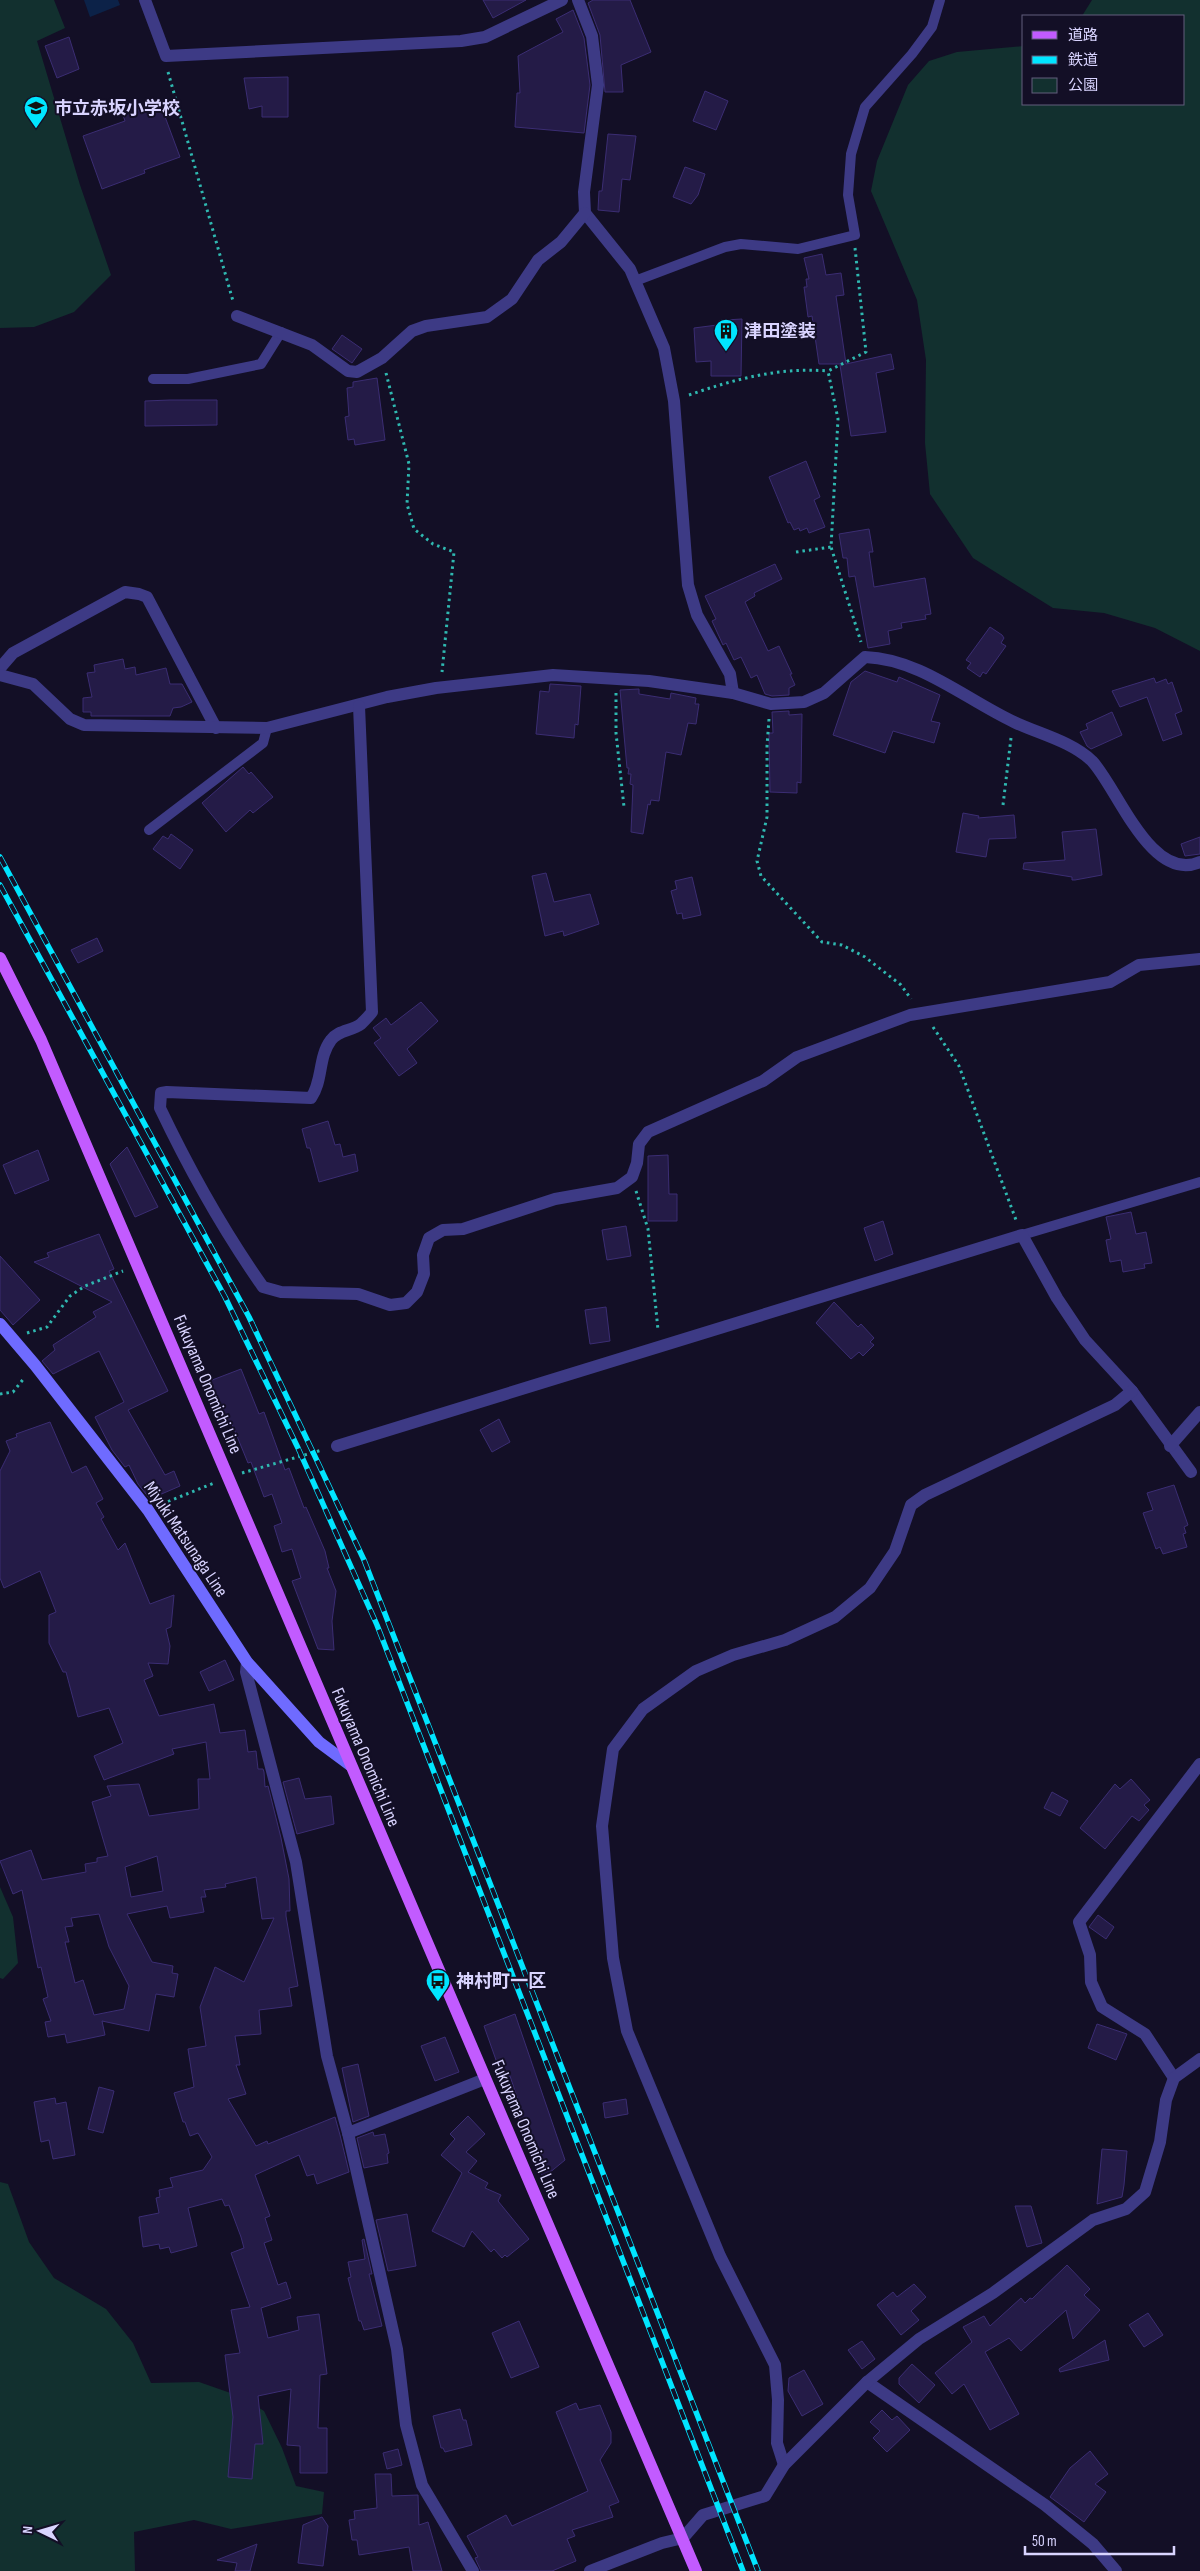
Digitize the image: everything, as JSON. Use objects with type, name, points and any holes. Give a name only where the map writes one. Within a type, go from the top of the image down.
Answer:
[{"type":"main road","name":"Fukuyama Onomichi Line","points":[[0,958],[41,1040],[696,2571]]},
{"type":"main road","name":"Miyuki Matsunaga Line","points":[[0,1324],[35,1365],[148,1510],[248,1662],[319,1742],[350,1765]]},
{"type":"street","points":[[145,0],[166,56],[461,41],[485,37],[562,0]]},
{"type":"street","points":[[578,0],[592,36],[598,86],[584,192],[585,213],[630,269],[664,348],[674,400],[688,585],[698,616],[730,674],[732,694]]},
{"type":"street","points":[[237,316],[312,345],[348,371],[357,372],[382,358],[412,331],[426,326],[487,317],[512,299],[538,260],[561,242],[585,213]]},
{"type":"street","points":[[0,668],[13,653],[124,592],[139,594],[147,597],[216,728]]},
{"type":"street","points":[[0,675],[33,684],[70,719],[84,725],[267,728],[387,697],[436,688],[553,675],[617,678],[732,694],[771,704],[804,702],[824,694],[865,657],[887,658],[912,667],[1013,722],[1076,749],[1092,762],[1135,828],[1168,861],[1182,867],[1200,862]]},
{"type":"street","points":[[358,706],[372,1012],[361,1024],[335,1035],[330,1041],[324,1053],[316,1091],[311,1098],[161,1093],[160,1108],[199,1187],[229,1239],[263,1287],[280,1292],[358,1294],[390,1304],[406,1303],[417,1292],[424,1274],[423,1255],[429,1238],[443,1230],[463,1229],[555,1199],[617,1188],[632,1177],[637,1163],[639,1144],[648,1132],[763,1081],[797,1057],[920,1012],[1110,982],[1139,965],[1200,959]]},
{"type":"street","points":[[337,1446],[1022,1234],[1057,1298],[1085,1340],[1132,1391],[1170,1446],[1191,1472]]},
{"type":"street","points":[[784,2465],[777,2443],[778,2400],[775,2365],[720,2256],[627,2031],[613,1958],[602,1826],[613,1749],[643,1709],[696,1671],[733,1654],[785,1640],[835,1617],[870,1588],[895,1551],[911,1505],[925,1495],[1115,1405],[1132,1391]]},
{"type":"street","points":[[1170,1446],[1200,1412]]},
{"type":"street","points":[[248,1662],[246,1672],[296,1862],[327,2056],[348,2133],[397,2349],[406,2426],[422,2485],[473,2571]]},
{"type":"street","points":[[1174,2078],[1145,2034],[1102,2007],[1091,1982],[1090,1955],[1079,1922],[1200,1764]]},
{"type":"street","points":[[590,2571],[662,2543],[683,2538],[703,2515],[765,2496],[784,2465],[867,2382],[919,2339],[993,2293],[1093,2220],[1126,2209],[1145,2192],[1160,2142],[1166,2100],[1174,2078],[1200,2060]]},
{"type":"street","points":[[348,2133],[485,2079]]},
{"type":"street","points":[[867,2382],[1045,2505],[1093,2544],[1116,2571]]},
{"type":"lane","points":[[635,282],[725,247],[741,244],[798,249],[854,235],[848,195],[851,154],[865,107],[912,54],[932,27],[940,0]]},
{"type":"lane","points":[[152,379],[188,379],[261,364],[281,332]]},
{"type":"lane","points":[[149,830],[262,743],[267,728]]},
{"type":"lane","points":[[1022,1234],[1200,1182]]},
{"type":"path","points":[[166,56],[170,84],[237,316]]},
{"type":"path","points":[[674,400],[732,380],[799,368],[828,371],[866,352],[854,235]]},
{"type":"path","points":[[382,358],[409,464],[407,504],[414,529],[433,544],[454,552],[443,669],[436,688]]},
{"type":"path","points":[[828,371],[838,419],[831,547],[865,657]]},
{"type":"path","points":[[796,552],[831,547]]},
{"type":"path","points":[[617,678],[616,733],[624,807]]},
{"type":"path","points":[[771,704],[767,746],[767,817],[757,862],[762,876],[822,942],[842,945],[865,956],[901,985],[920,1012],[936,1029],[959,1066],[1022,1234]]},
{"type":"path","points":[[1003,805],[1013,722]]},
{"type":"path","points":[[632,1177],[648,1229],[660,1346]]},
{"type":"path","points":[[12,1338],[47,1327],[70,1296],[85,1286],[138,1265]]},
{"type":"path","points":[[0,1394],[13,1392],[35,1365]]},
{"type":"path","points":[[148,1510],[229,1477],[337,1446]]},
{"type":"green space","name":"市立赤坂小学校","points":[[0,0],[54,0],[65,28],[37,41],[80,185],[111,275],[74,312],[34,327],[0,328]]},
{"type":"green space","points":[[1092,0],[1200,0],[1200,651],[1155,628],[1104,613],[1053,608],[973,558],[930,494],[925,443],[926,360],[917,300],[871,191],[877,161],[908,85],[929,61],[957,52],[1022,46],[1022,105],[1185,105],[1185,15],[1083,15]]},
{"type":"green space","points":[[0,1887],[13,1917],[18,1963],[3,1979],[0,1978]]},
{"type":"green space","points":[[0,2182],[8,2184],[29,2242],[54,2278],[106,2309],[133,2343],[151,2383],[199,2382],[242,2397],[264,2411],[282,2448],[296,2486],[324,2492],[322,2514],[231,2529],[194,2520],[134,2532],[135,2571],[0,2571]]},
{"type":"water","points":[[84,0],[118,0],[120,5],[90,17]]},
{"type":"building","points":[[483,0],[526,0],[493,18]]},
{"type":"building","points":[[593,0],[630,0],[651,52],[621,65],[623,92],[605,92],[600,35],[588,3]]},
{"type":"building","points":[[573,10],[584,38],[590,85],[584,133],[515,127],[517,93],[520,93],[518,56],[563,32],[556,19]]},
{"type":"building","points":[[69,37],[79,69],[57,78],[45,46]]},
{"type":"building","points":[[288,77],[288,117],[262,117],[262,106],[249,109],[244,78]]},
{"type":"building","points":[[705,91],[728,101],[716,130],[693,121]]},
{"type":"building","points":[[137,106],[140,113],[161,106],[180,157],[144,170],[145,173],[102,189],[83,136],[125,121],[122,112]]},
{"type":"building","points":[[608,134],[636,136],[630,180],[622,179],[619,212],[598,210]]},
{"type":"building","points":[[685,167],[705,174],[698,195],[691,204],[673,197]]},
{"type":"building","points":[[822,254],[826,275],[841,273],[844,295],[836,296],[846,364],[891,354],[894,369],[876,373],[886,432],[851,436],[840,365],[843,364],[819,364],[812,316],[808,317],[804,287],[807,287],[806,279],[809,279],[804,258]]},
{"type":"building","name":"津田塗装","points":[[742,319],[741,376],[711,376],[711,361],[696,362],[694,328],[725,324],[725,320]]},
{"type":"building","points":[[342,335],[362,349],[352,363],[332,349]]},
{"type":"building","points":[[377,378],[385,440],[355,445],[354,439],[348,440],[345,417],[349,416],[347,388],[353,387],[353,382]]},
{"type":"building","points":[[217,400],[217,425],[145,426],[145,401]]},
{"type":"building","points":[[806,461],[820,497],[814,500],[825,527],[809,533],[807,528],[800,531],[799,528],[794,530],[790,522],[788,523],[769,477]]},
{"type":"building","points":[[869,529],[873,552],[869,552],[874,587],[925,578],[931,614],[925,615],[926,619],[901,623],[902,628],[888,631],[890,644],[868,648],[855,576],[849,577],[847,558],[843,558],[839,534]]},
{"type":"building","points":[[775,564],[782,579],[754,593],[755,596],[745,602],[768,651],[779,646],[792,674],[790,674],[795,685],[789,688],[789,695],[772,696],[765,694],[757,675],[751,678],[741,657],[734,660],[726,643],[723,645],[712,621],[716,619],[705,596]]},
{"type":"building","points":[[990,627],[1002,635],[1004,638],[1001,643],[1006,646],[986,674],[983,672],[980,677],[967,668],[971,663],[966,660]]},
{"type":"building","points":[[123,659],[125,669],[135,667],[136,675],[166,668],[170,684],[182,684],[192,702],[173,708],[170,716],[91,716],[91,712],[83,712],[83,698],[92,697],[87,673],[95,672],[94,665]]},
{"type":"building","points":[[865,671],[897,682],[899,677],[940,695],[931,721],[940,723],[934,743],[893,731],[885,753],[833,735],[851,682]]},
{"type":"building","points":[[1154,678],[1156,683],[1166,679],[1168,684],[1172,682],[1182,711],[1175,714],[1182,734],[1163,741],[1147,697],[1120,707],[1112,691]]},
{"type":"building","points":[[550,684],[581,686],[578,725],[575,724],[574,738],[536,734],[540,691],[549,692]]},
{"type":"building","points":[[639,689],[639,694],[670,699],[671,693],[696,698],[695,704],[699,704],[696,724],[688,723],[681,755],[666,752],[659,801],[651,800],[650,805],[648,804],[643,834],[631,832],[633,785],[630,784],[631,774],[628,774],[629,768],[627,768],[620,690]]},
{"type":"building","points":[[789,711],[789,715],[802,714],[801,783],[797,782],[797,793],[770,792],[769,733],[773,733],[772,712]]},
{"type":"building","points":[[1112,712],[1122,735],[1091,749],[1087,746],[1080,732],[1088,729],[1086,724]]},
{"type":"building","points":[[243,767],[249,774],[251,772],[273,797],[253,813],[250,810],[226,832],[202,803]]},
{"type":"building","points":[[963,813],[979,816],[978,818],[1014,815],[1016,838],[989,839],[986,857],[956,852]]},
{"type":"building","points":[[1096,829],[1102,875],[1072,880],[1072,877],[1023,869],[1024,863],[1065,860],[1062,832]]},
{"type":"building","points":[[171,834],[193,850],[180,869],[153,849],[163,836],[168,839]]},
{"type":"building","points":[[1200,837],[1200,854],[1185,856],[1181,844]]},
{"type":"building","points":[[546,873],[554,902],[590,894],[599,924],[564,936],[563,931],[545,936],[532,876]]},
{"type":"building","points":[[692,877],[701,915],[683,919],[682,913],[677,914],[671,891],[677,889],[675,881]]},
{"type":"building","points":[[97,938],[103,951],[78,963],[71,950]]},
{"type":"building","points":[[421,1002],[438,1021],[407,1049],[417,1063],[399,1076],[374,1043],[381,1038],[373,1028],[386,1018],[391,1025]]},
{"type":"building","points":[[328,1121],[335,1145],[340,1144],[343,1157],[355,1154],[358,1171],[319,1182],[310,1148],[307,1148],[302,1129]]},
{"type":"building","points":[[127,1147],[158,1207],[135,1217],[110,1164]]},
{"type":"building","points":[[38,1150],[49,1180],[15,1194],[3,1165]]},
{"type":"building","points":[[668,1155],[669,1194],[677,1194],[677,1221],[648,1221],[648,1156]]},
{"type":"building","points":[[1131,1212],[1136,1234],[1146,1232],[1152,1263],[1144,1264],[1145,1268],[1123,1272],[1121,1260],[1110,1262],[1106,1240],[1111,1239],[1106,1217]]},
{"type":"building","points":[[883,1221],[893,1254],[875,1261],[864,1228]]},
{"type":"building","points":[[626,1226],[631,1256],[607,1260],[602,1230]]},
{"type":"building","points":[[99,1234],[114,1269],[109,1271],[168,1391],[128,1410],[165,1475],[174,1471],[180,1486],[150,1499],[138,1484],[129,1465],[125,1467],[112,1450],[95,1417],[124,1402],[99,1351],[53,1374],[42,1361],[55,1350],[53,1345],[96,1317],[93,1312],[112,1302],[34,1262],[49,1257],[47,1253]]},
{"type":"building","points":[[0,1256],[40,1300],[13,1325],[0,1310]]},
{"type":"building","points":[[834,1302],[858,1327],[861,1324],[874,1338],[870,1342],[874,1345],[863,1356],[859,1352],[851,1359],[816,1323]]},
{"type":"building","points":[[606,1307],[610,1341],[590,1344],[585,1310]]},
{"type":"building","points":[[241,1369],[259,1414],[264,1412],[285,1470],[289,1468],[304,1508],[306,1507],[325,1551],[329,1568],[327,1568],[336,1591],[332,1621],[334,1650],[318,1649],[292,1581],[301,1578],[292,1549],[282,1552],[274,1526],[282,1523],[272,1494],[264,1497],[251,1462],[248,1463],[232,1424],[225,1427],[207,1382]]},
{"type":"building","points":[[499,1419],[510,1442],[492,1452],[480,1430]]},
{"type":"building","points":[[50,1422],[72,1473],[86,1466],[103,1499],[96,1503],[104,1517],[101,1519],[118,1550],[125,1543],[150,1604],[174,1595],[171,1627],[166,1629],[170,1646],[168,1664],[148,1663],[153,1676],[144,1680],[159,1716],[214,1704],[220,1733],[245,1730],[248,1752],[256,1751],[258,1769],[263,1769],[264,1772],[265,1787],[268,1786],[289,1879],[290,1911],[286,1911],[286,1916],[298,1986],[289,1988],[292,2006],[259,2010],[261,2034],[235,2036],[240,2065],[236,2065],[246,2094],[228,2099],[256,2146],[267,2141],[268,2144],[335,2117],[340,2135],[349,2172],[317,2184],[314,2174],[307,2176],[299,2155],[255,2175],[270,2216],[265,2218],[272,2240],[264,2243],[278,2285],[286,2282],[291,2298],[261,2308],[268,2338],[299,2330],[297,2317],[319,2314],[327,2374],[320,2375],[318,2428],[327,2428],[327,2473],[300,2473],[300,2446],[287,2445],[291,2389],[258,2396],[263,2444],[255,2444],[252,2479],[228,2477],[233,2417],[225,2355],[240,2353],[231,2310],[250,2307],[231,2253],[244,2248],[241,2237],[229,2205],[225,2206],[222,2199],[188,2208],[197,2246],[171,2253],[169,2247],[160,2249],[159,2244],[143,2247],[139,2217],[159,2213],[156,2198],[160,2197],[159,2190],[173,2187],[170,2178],[203,2170],[212,2157],[198,2133],[190,2136],[185,2122],[183,2122],[174,2093],[194,2087],[188,2049],[206,2046],[200,2007],[215,1967],[244,1982],[274,1918],[262,1919],[256,1877],[225,1884],[226,1887],[204,1890],[206,1897],[201,1897],[204,1912],[170,1918],[167,1906],[127,1914],[152,1962],[173,1966],[172,1973],[178,1974],[174,1997],[156,1994],[149,2031],[102,2021],[105,2035],[67,2043],[65,2034],[48,2037],[45,2022],[51,2021],[43,1999],[48,1997],[41,1967],[38,1968],[22,1890],[13,1894],[0,1861],[31,1850],[42,1880],[86,1872],[85,1864],[97,1862],[97,1858],[108,1856],[92,1802],[111,1796],[107,1786],[139,1784],[149,1816],[199,1809],[198,1779],[210,1779],[206,1742],[172,1749],[174,1754],[104,1780],[94,1756],[123,1743],[109,1708],[78,1717],[66,1672],[63,1672],[49,1643],[49,1615],[56,1612],[40,1571],[4,1588],[0,1578],[0,1471],[10,1451],[6,1441],[17,1437],[16,1434]],"holes":[[[157,1856],[163,1891],[131,1897],[125,1867]],[[99,1914],[109,1947],[129,1986],[124,2009],[94,2015],[83,1980],[75,1983],[65,1942],[69,1942],[65,1927],[73,1926],[71,1918]]]},
{"type":"building","points":[[1174,1485],[1188,1525],[1184,1527],[1186,1533],[1183,1534],[1187,1547],[1163,1554],[1160,1547],[1156,1549],[1143,1513],[1153,1510],[1147,1493]]},
{"type":"building","points":[[225,1660],[234,1680],[209,1691],[200,1672]]},
{"type":"building","points":[[299,1778],[305,1799],[331,1796],[334,1824],[297,1834],[283,1782]]},
{"type":"building","points":[[1131,1779],[1150,1800],[1144,1805],[1149,1810],[1139,1821],[1132,1816],[1105,1849],[1080,1828],[1115,1784],[1120,1789]]},
{"type":"building","points":[[1052,1792],[1068,1801],[1060,1816],[1044,1808]]},
{"type":"building","points":[[1098,1915],[1114,1927],[1106,1939],[1089,1927]]},
{"type":"building","points":[[515,2014],[565,2160],[543,2178],[528,2135],[525,2136],[517,2110],[521,2109],[510,2076],[502,2077],[484,2026]]},
{"type":"building","points":[[1097,2024],[1127,2034],[1116,2060],[1088,2048]]},
{"type":"building","points":[[445,2037],[459,2072],[435,2081],[421,2046]]},
{"type":"building","points":[[358,2064],[369,2116],[353,2122],[342,2068]]},
{"type":"building","points":[[99,2087],[114,2091],[103,2133],[88,2129]]},
{"type":"building","points":[[55,2098],[56,2104],[66,2102],[75,2155],[53,2159],[49,2140],[41,2142],[34,2102]]},
{"type":"building","points":[[626,2099],[628,2114],[605,2118],[603,2103]]},
{"type":"building","points":[[468,2116],[485,2134],[466,2152],[477,2161],[468,2172],[488,2183],[485,2188],[501,2195],[498,2201],[529,2239],[507,2257],[505,2255],[502,2258],[494,2249],[491,2252],[472,2231],[464,2247],[432,2231],[462,2173],[441,2155],[455,2139],[450,2134]]},
{"type":"building","points":[[373,2132],[374,2136],[385,2134],[389,2153],[387,2154],[388,2163],[364,2168],[357,2138]]},
{"type":"building","points":[[1102,2149],[1127,2151],[1124,2185],[1122,2197],[1097,2204]]},
{"type":"building","points":[[1015,2206],[1031,2206],[1042,2243],[1027,2247]]},
{"type":"building","points":[[407,2214],[416,2266],[388,2271],[376,2220]]},
{"type":"building","points":[[364,2239],[372,2274],[369,2274],[382,2326],[364,2330],[361,2321],[359,2321],[348,2278],[351,2277],[348,2262],[365,2259],[362,2240]]},
{"type":"building","points":[[1067,2265],[1090,2289],[1084,2295],[1100,2310],[1073,2339],[1066,2310],[1021,2351],[1009,2338],[985,2352],[1019,2414],[990,2430],[964,2384],[952,2394],[935,2373],[972,2342],[963,2327],[984,2316],[990,2326],[1021,2298],[1025,2303],[1030,2298],[1032,2299]]},
{"type":"building","points":[[914,2284],[926,2297],[911,2311],[919,2320],[901,2335],[877,2305],[893,2292],[897,2297]]},
{"type":"building","points":[[1148,2313],[1163,2335],[1144,2347],[1129,2325]]},
{"type":"building","points":[[519,2321],[539,2367],[511,2378],[492,2333]]},
{"type":"building","points":[[1105,2340],[1109,2360],[1060,2372],[1059,2369]]},
{"type":"building","points":[[862,2341],[875,2359],[862,2369],[848,2350]]},
{"type":"building","points":[[912,2364],[935,2385],[919,2403],[899,2384],[899,2378]]},
{"type":"building","points":[[804,2370],[823,2404],[802,2416],[788,2391],[789,2378]]},
{"type":"building","points":[[576,2403],[579,2410],[600,2405],[611,2432],[611,2443],[600,2460],[619,2502],[609,2506],[613,2517],[572,2530],[575,2536],[567,2539],[576,2561],[552,2571],[481,2571],[475,2558],[478,2557],[467,2536],[506,2515],[512,2526],[588,2491],[556,2412]]},
{"type":"building","points":[[460,2409],[463,2420],[466,2420],[472,2445],[445,2452],[441,2448],[433,2416]]},
{"type":"building","points":[[882,2410],[892,2420],[897,2416],[910,2430],[887,2452],[873,2438],[880,2431],[870,2422]]},
{"type":"building","points":[[398,2449],[402,2465],[387,2469],[383,2453]]},
{"type":"building","points":[[1090,2451],[1108,2474],[1095,2484],[1106,2492],[1084,2522],[1050,2497],[1070,2468]]},
{"type":"building","points":[[375,2474],[391,2474],[392,2496],[418,2495],[419,2525],[428,2522],[442,2571],[413,2571],[409,2547],[359,2555],[357,2540],[352,2540],[349,2520],[355,2519],[354,2511],[377,2508]]},
{"type":"building","points":[[322,2517],[328,2526],[323,2566],[298,2563],[303,2525]]},
{"type":"building","points":[[257,2544],[250,2571],[235,2571],[237,2563],[217,2560]]},
{"type":"railway","points":[[0,857],[249,1317],[364,1560],[758,2571]]},
{"type":"railway","points":[[0,885],[225,1297],[298,1448],[377,1625],[743,2571]]},
{"type":"place","name":"市立赤坂小学校","points":[[36,129]]},
{"type":"place","name":"津田塗装","points":[[726,352]]},
{"type":"place","name":"神村町一区","points":[[438,2002]]}]
